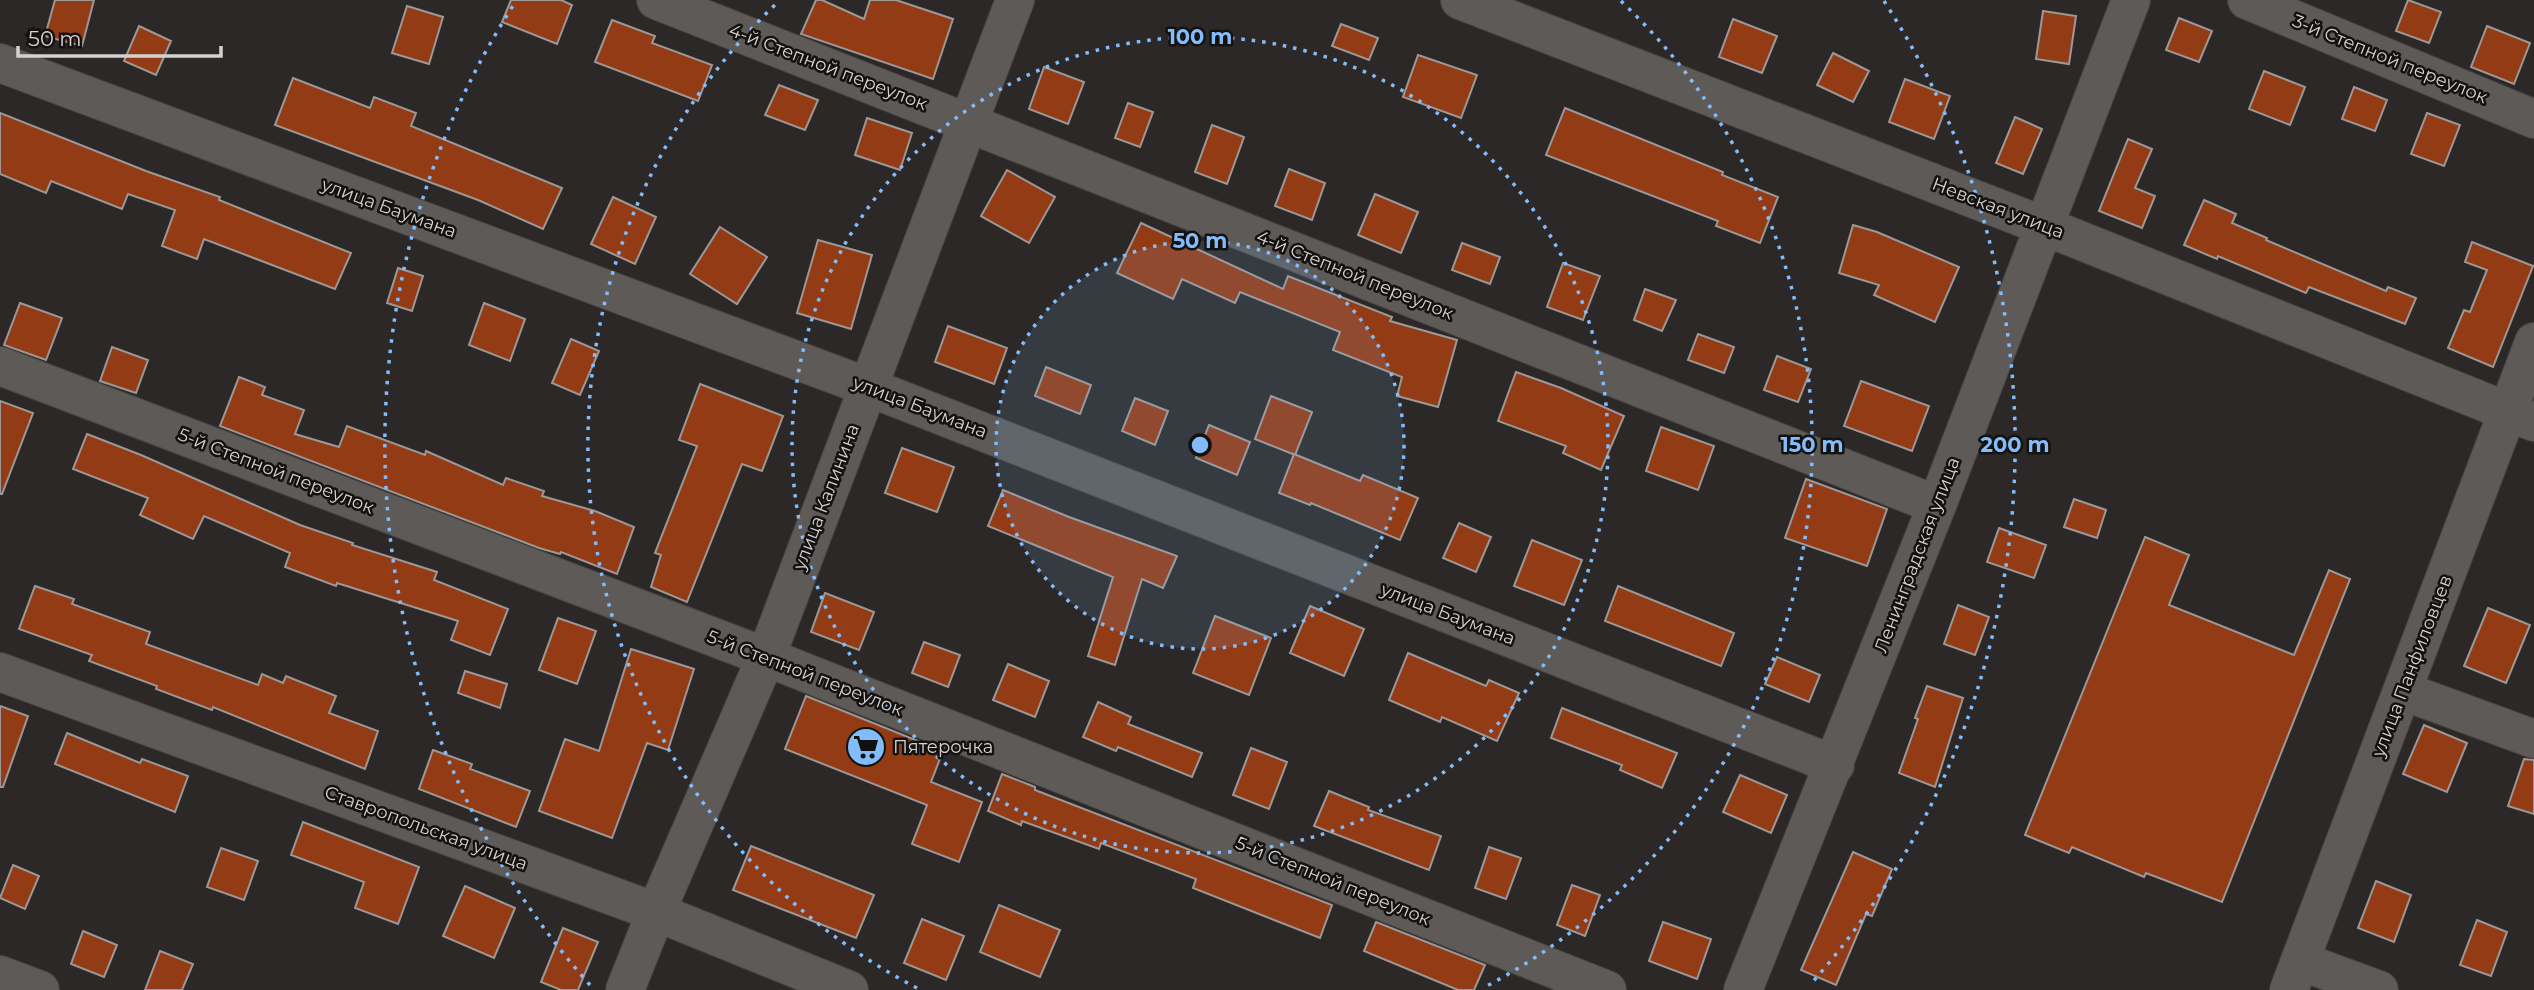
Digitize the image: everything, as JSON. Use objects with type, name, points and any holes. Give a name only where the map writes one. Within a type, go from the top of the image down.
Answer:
[{"type":"street","name":"4-й Степной переулок","points":[[656,0],[1937,505]]},
{"type":"street","name":"улица Калинина","points":[[625,990],[766,657],[1015,0]]},
{"type":"street","name":"Невская улица","points":[[1461,0],[2044,226],[2520,417]]},
{"type":"street","name":"Ленинградская улица","points":[[1743,990],[1937,505],[2131,0]]},
{"type":"street","name":"3-й Степной переулок","points":[[2247,0],[2534,119]]},
{"type":"street","name":"улица Баумана","points":[[0,63],[868,387],[1835,765]]},
{"type":"street","name":"улица Панфиловцев","points":[[2294,975],[2403,691],[2520,417],[2534,342]]},
{"type":"street","name":"5-й Степной переулок","points":[[0,366],[766,657],[1607,990]]},
{"type":"street","name":"Ставропольская улица","points":[[0,671],[656,912],[849,990]]},
{"type":"street","points":[[2403,691],[2534,739]]},
{"type":"street","points":[[0,975],[40,990]]},
{"type":"street","points":[[2294,975],[2379,990]]},
{"type":"building","points":[[55,0],[94,0],[82,46],[45,36]]},
{"type":"building","points":[[511,0],[561,0],[572,5],[557,44],[502,22]]},
{"type":"building","points":[[816,0],[822,0],[864,19],[870,0],[896,0],[953,19],[933,79],[801,34]]},
{"type":"building","points":[[2408,0],[2441,12],[2429,43],[2396,31]]},
{"type":"building","points":[[407,6],[443,17],[429,64],[392,53]]},
{"type":"building","points":[[2043,11],[2076,16],[2069,64],[2036,59]]},
{"type":"building","points":[[2179,18],[2212,31],[2199,62],[2166,50]]},
{"type":"building","points":[[1733,19],[1777,36],[1762,73],[1719,57]]},
{"type":"building","points":[[612,20],[655,36],[652,43],[712,65],[698,101],[595,62]]},
{"type":"building","points":[[1341,24],[1378,38],[1369,60],[1332,46]]},
{"type":"building","points":[[139,26],[171,41],[156,75],[124,61]]},
{"type":"building","points":[[2487,26],[2530,43],[2514,84],[2471,67]]},
{"type":"building","points":[[1833,53],[1869,71],[1853,102],[1817,85]]},
{"type":"building","points":[[1418,55],[1477,75],[1461,118],[1403,97]]},
{"type":"building","points":[[1044,67],[1084,82],[1068,124],[1029,109]]},
{"type":"building","points":[[2264,71],[2305,87],[2290,125],[2249,109]]},
{"type":"building","points":[[293,78],[370,108],[374,97],[416,113],[411,126],[562,188],[543,229],[478,200],[275,125]]},
{"type":"building","points":[[1905,79],[1950,96],[1934,139],[1889,122]]},
{"type":"building","points":[[779,85],[818,100],[805,130],[765,115]]},
{"type":"building","points":[[2354,87],[2387,100],[2375,131],[2342,119]]},
{"type":"building","points":[[1128,103],[1153,112],[1140,147],[1115,138]]},
{"type":"building","points":[[1565,108],[1778,197],[1760,243],[1716,226],[1718,221],[1546,155]]},
{"type":"building","points":[[0,113],[146,171],[220,197],[219,200],[351,253],[335,289],[204,239],[197,259],[162,246],[175,210],[128,194],[122,209],[51,181],[46,193],[0,174]]},
{"type":"building","points":[[2427,113],[2460,125],[2444,166],[2411,154]]},
{"type":"building","points":[[2015,117],[2042,129],[2023,174],[1996,163]]},
{"type":"building","points":[[867,118],[912,133],[900,170],[855,155]]},
{"type":"building","points":[[1212,125],[1244,137],[1227,184],[1195,172]]},
{"type":"building","points":[[2128,139],[2152,149],[2135,188],[2155,196],[2142,228],[2099,211]]},
{"type":"building","points":[[1289,169],[1325,183],[1312,220],[1275,206]]},
{"type":"building","points":[[1007,170],[1055,197],[1029,243],[981,216]]},
{"type":"building","points":[[1375,194],[1418,212],[1401,253],[1358,235]]},
{"type":"building","points":[[613,197],[656,217],[635,264],[591,244]]},
{"type":"building","points":[[2204,200],[2236,214],[2232,223],[2267,238],[2266,240],[2386,291],[2388,287],[2416,298],[2405,324],[2309,287],[2306,293],[2218,256],[2217,259],[2184,245]]},
{"type":"building","points":[[1141,223],[1283,289],[1288,276],[1392,317],[1390,321],[1457,340],[1438,407],[1397,396],[1402,377],[1333,350],[1340,332],[1240,292],[1235,303],[1182,279],[1173,299],[1117,273]]},
{"type":"building","points":[[1853,225],[1877,232],[1959,267],[1935,322],[1874,295],[1879,285],[1839,273]]},
{"type":"building","points":[[720,227],[767,257],[737,304],[690,274]]},
{"type":"building","points":[[818,240],[872,255],[851,329],[797,313]]},
{"type":"building","points":[[2472,242],[2533,266],[2493,367],[2448,348],[2464,310],[2470,312],[2487,270],[2465,262]]},
{"type":"building","points":[[1462,243],[1500,257],[1490,284],[1452,270]]},
{"type":"building","points":[[1563,263],[1600,276],[1583,320],[1547,307]]},
{"type":"building","points":[[398,268],[423,276],[412,311],[387,303]]},
{"type":"building","points":[[1645,289],[1676,300],[1662,331],[1634,320]]},
{"type":"building","points":[[20,303],[62,318],[46,360],[4,345]]},
{"type":"building","points":[[484,303],[525,319],[510,361],[469,345]]},
{"type":"building","points":[[948,326],[1007,348],[994,384],[935,362]]},
{"type":"building","points":[[1698,334],[1734,347],[1724,373],[1688,360]]},
{"type":"building","points":[[571,339],[599,351],[580,395],[552,383]]},
{"type":"building","points":[[112,347],[148,360],[136,393],[100,381]]},
{"type":"building","points":[[1777,356],[1811,369],[1798,402],[1764,390]]},
{"type":"building","points":[[1046,367],[1091,385],[1080,414],[1035,396]]},
{"type":"building","points":[[1516,372],[1561,388],[1624,416],[1601,470],[1563,453],[1566,446],[1498,421]]},
{"type":"building","points":[[239,377],[265,387],[262,395],[304,410],[295,434],[339,447],[347,426],[425,455],[426,451],[503,485],[506,478],[544,491],[542,496],[595,511],[634,527],[617,574],[561,552],[560,554],[539,548],[220,426]]},
{"type":"building","points":[[1861,381],[1929,406],[1912,451],[1844,426]]},
{"type":"building","points":[[700,384],[783,416],[762,471],[742,464],[687,602],[651,587],[661,555],[655,553],[697,446],[679,440]]},
{"type":"building","points":[[1271,396],[1312,412],[1295,455],[1255,439]]},
{"type":"building","points":[[1135,398],[1168,411],[1155,445],[1122,431]]},
{"type":"building","points":[[0,401],[33,413],[2,494],[0,494]]},
{"type":"building","points":[[1209,425],[1250,442],[1237,475],[1196,458]]},
{"type":"building","points":[[1661,427],[1714,446],[1698,490],[1646,471]]},
{"type":"building","points":[[87,434],[300,525],[437,572],[434,580],[508,609],[490,655],[451,640],[458,621],[337,583],[336,586],[285,567],[290,553],[204,516],[193,539],[140,515],[148,498],[73,469]]},
{"type":"building","points":[[902,448],[954,467],[937,512],[885,493]]},
{"type":"building","points":[[1294,454],[1360,481],[1363,475],[1418,498],[1400,540],[1311,503],[1310,505],[1279,493]]},
{"type":"building","points":[[1806,479],[1887,509],[1867,566],[1785,538]]},
{"type":"building","points":[[1003,490],[1177,556],[1163,588],[1142,579],[1115,665],[1088,656],[1113,577],[988,526]]},
{"type":"building","points":[[2074,499],[2106,510],[2097,538],[2064,527]]},
{"type":"building","points":[[1459,523],[1491,537],[1476,572],[1443,558]]},
{"type":"building","points":[[1999,528],[2046,545],[2034,578],[1987,562]]},
{"type":"building","points":[[2145,537],[2189,555],[2169,605],[2294,655],[2329,570],[2350,579],[2222,902],[2146,873],[2144,877],[2072,847],[2069,853],[2025,835]]},
{"type":"building","points":[[1532,540],[1582,560],[1564,605],[1514,586]]},
{"type":"building","points":[[35,586],[74,599],[72,604],[150,632],[146,644],[258,685],[262,674],[283,683],[286,676],[336,696],[329,713],[378,731],[365,769],[213,707],[212,710],[156,689],[157,686],[89,661],[92,655],[19,629]]},
{"type":"building","points":[[1618,586],[1734,633],[1721,666],[1605,621]]},
{"type":"building","points":[[825,593],[874,612],[859,650],[811,632]]},
{"type":"building","points":[[1958,605],[1989,617],[1975,655],[1944,644]]},
{"type":"building","points":[[1310,606],[1364,629],[1344,676],[1290,653]]},
{"type":"building","points":[[2488,608],[2530,625],[2506,683],[2464,666]]},
{"type":"building","points":[[1215,616],[1271,638],[1249,695],[1193,673]]},
{"type":"building","points":[[558,618],[596,631],[577,684],[539,670]]},
{"type":"building","points":[[924,642],[960,655],[948,687],[912,673]]},
{"type":"building","points":[[631,649],[694,669],[668,750],[647,743],[612,838],[539,811],[565,739],[599,751]]},
{"type":"building","points":[[1408,653],[1486,686],[1489,680],[1519,693],[1497,741],[1442,717],[1440,722],[1389,700]]},
{"type":"building","points":[[1777,657],[1820,675],[1809,702],[1765,684]]},
{"type":"building","points":[[1008,664],[1049,681],[1035,717],[993,700]]},
{"type":"building","points":[[465,671],[507,684],[500,708],[458,693]]},
{"type":"building","points":[[1927,686],[1963,698],[1935,787],[1899,773]]},
{"type":"building","name":"Пятерочка","points":[[806,696],[943,751],[931,782],[982,802],[959,862],[912,844],[927,805],[785,749]]},
{"type":"building","points":[[1098,702],[1131,717],[1128,724],[1202,753],[1192,777],[1118,747],[1116,751],[1083,737]]},
{"type":"building","points":[[0,706],[28,716],[3,787],[0,787]]},
{"type":"building","points":[[1562,708],[1677,753],[1662,788],[1620,770],[1622,765],[1551,738]]},
{"type":"building","points":[[2424,725],[2467,743],[2447,792],[2403,774]]},
{"type":"building","points":[[67,733],[140,763],[142,759],[188,776],[175,812],[55,764]]},
{"type":"building","points":[[1251,748],[1287,762],[1269,809],[1233,795]]},
{"type":"building","points":[[433,750],[472,764],[470,769],[530,791],[516,827],[419,789]]},
{"type":"building","points":[[2524,759],[2534,760],[2534,814],[2508,806]]},
{"type":"building","points":[[1002,774],[1035,787],[1035,790],[1332,905],[1320,938],[1193,888],[1196,879],[1101,843],[1099,849],[1022,821],[1021,825],[988,811]]},
{"type":"building","points":[[1740,775],[1787,795],[1771,833],[1723,812]]},
{"type":"building","points":[[1329,791],[1369,807],[1368,810],[1441,836],[1429,870],[1314,826]]},
{"type":"building","points":[[303,822],[419,867],[398,924],[355,908],[364,882],[291,855]]},
{"type":"building","points":[[751,846],[874,895],[856,938],[733,890]]},
{"type":"building","points":[[1489,847],[1521,858],[1506,899],[1475,888]]},
{"type":"building","points":[[221,848],[258,861],[244,900],[207,887]]},
{"type":"building","points":[[1853,852],[1892,869],[1872,916],[1866,914],[1836,985],[1801,970]]},
{"type":"building","points":[[13,865],[39,876],[25,909],[0,898]]},
{"type":"building","points":[[2376,881],[2411,895],[2394,942],[2358,928]]},
{"type":"building","points":[[1572,885],[1600,895],[1585,936],[1557,925]]},
{"type":"building","points":[[465,886],[515,908],[494,958],[443,936]]},
{"type":"building","points":[[999,905],[1060,930],[1040,977],[980,952]]},
{"type":"building","points":[[922,919],[964,936],[946,980],[904,963]]},
{"type":"building","points":[[2477,920],[2507,932],[2491,976],[2460,965]]},
{"type":"building","points":[[1376,922],[1485,965],[1474,990],[1458,990],[1364,951]]},
{"type":"building","points":[[1663,922],[1711,939],[1697,979],[1649,961]]},
{"type":"building","points":[[563,928],[598,942],[578,990],[561,990],[541,982]]},
{"type":"building","points":[[83,931],[117,945],[104,977],[71,964]]},
{"type":"building","points":[[160,951],[193,964],[182,990],[145,990]]},
{"type":"place","name":"Пятерочка","points":[[866,747]]}]
